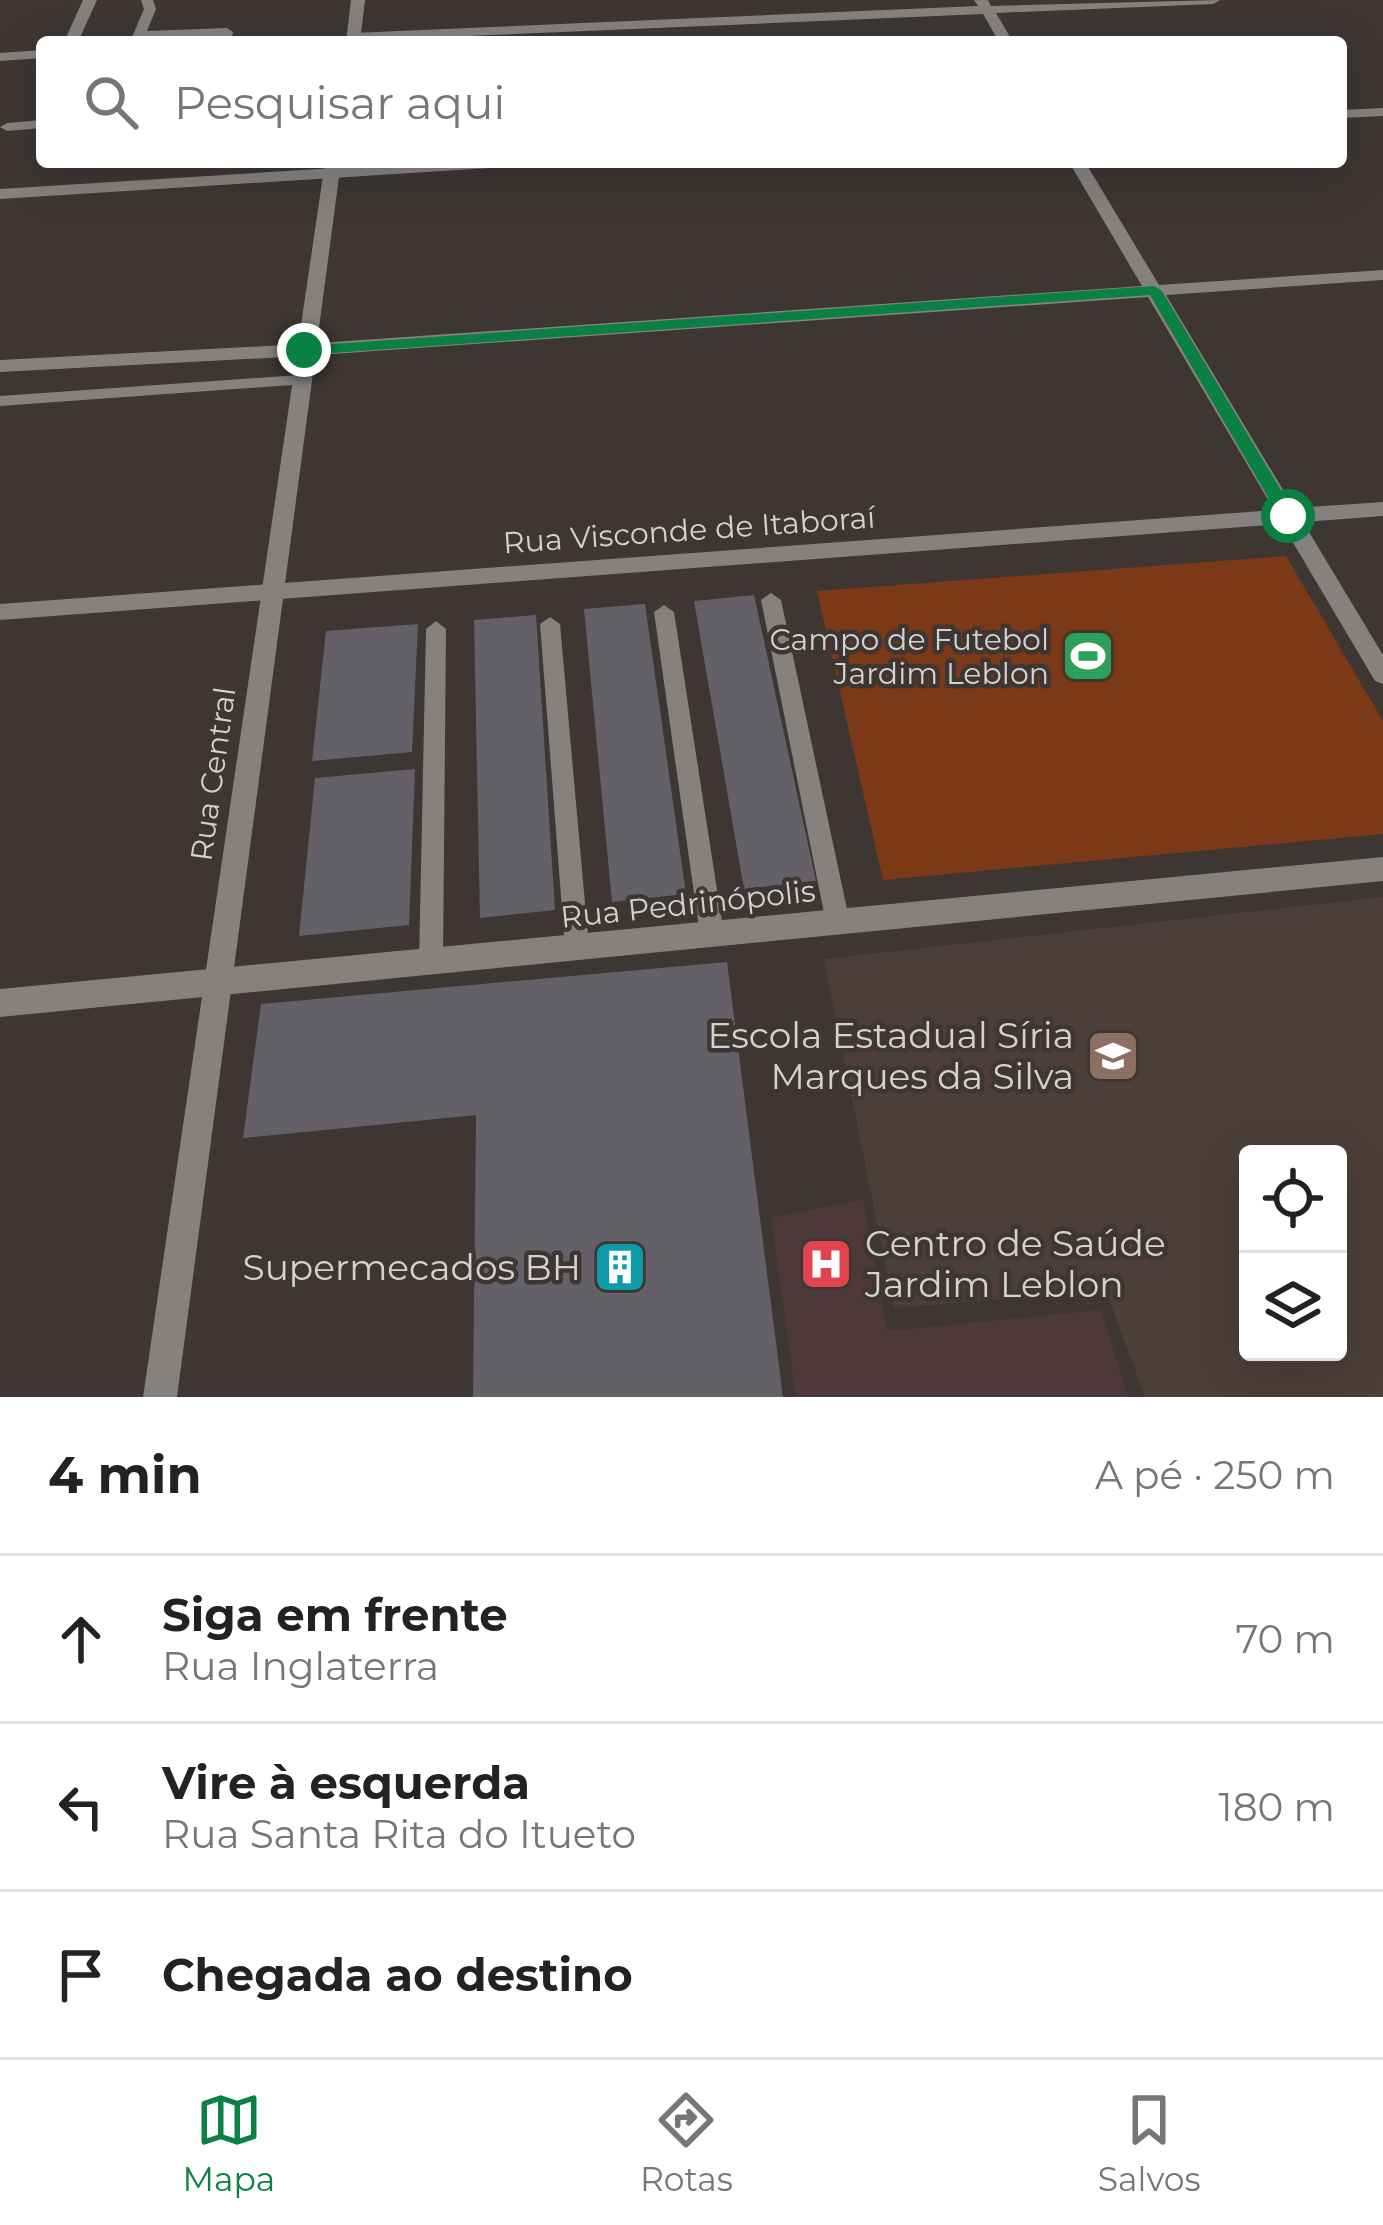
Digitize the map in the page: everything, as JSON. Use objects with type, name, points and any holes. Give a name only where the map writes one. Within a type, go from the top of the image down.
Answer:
[{"type":"street","points":[[74,36],[90,0]]},
{"type":"street","points":[[353,36],[358,0]]},
{"type":"street","points":[[406,36],[984,5],[1214,0]]},
{"type":"street","points":[[984,5],[1002,36]]},
{"type":"street","points":[[0,57],[36,55]]},
{"type":"street","points":[[1347,114],[1383,112]]},
{"type":"street","points":[[0,194],[320,168]]},
{"type":"street","name":"Rua Central","points":[[160,1397],[332,168]]},
{"type":"street","points":[[1082,168],[1383,675]]},
{"type":"street","points":[[0,366],[304,350],[1383,275]]},
{"type":"street","name":"Rua Visconde de Itaboraí","points":[[0,612],[1383,509]]},
{"type":"street","name":"Rua Pedrinópolis","points":[[0,1004],[1383,869]]},
{"type":"lane","points":[[138,36],[150,9],[147,0]]},
{"type":"lane","points":[[506,36],[512,30]]},
{"type":"lane","points":[[176,36],[227,32],[226,36]]},
{"type":"lane","points":[[7,127],[36,125]]},
{"type":"lane","points":[[0,401],[300,380]]},
{"type":"lane","points":[[771,600],[838,922]]},
{"type":"lane","points":[[664,612],[712,935]]},
{"type":"lane","points":[[550,624],[577,948]]},
{"type":"lane","points":[[431,962],[436,628]]},
{"type":"shaded area","name":"Campo de Futebol Jardim Leblon","points":[[1286,556],[1383,721],[1383,834],[883,880],[817,591]]},
{"type":"shaded area","name":"Escola Estadual Síria Marques da Silva","points":[[1383,897],[1383,1397],[1145,1397],[1106,1291],[894,1308],[824,959]]},
{"type":"shaded area","name":"Centro de Saúde Jardim Leblon","points":[[863,1199],[887,1331],[1101,1310],[1128,1397],[796,1397],[771,1218]]},
{"type":"building","points":[[754,595],[816,881],[744,889],[694,601]]},
{"type":"building","points":[[645,604],[686,894],[612,902],[584,609]]},
{"type":"building","points":[[536,615],[555,910],[480,918],[474,620]]},
{"type":"building","points":[[418,624],[412,752],[312,761],[326,631]]},
{"type":"building","points":[[415,769],[409,925],[299,936],[315,778]]},
{"type":"building","name":"Supermecados BH","points":[[727,962],[783,1397],[473,1397],[476,1115],[243,1138],[261,1004]]},
{"type":"place","name":"Campo de Futebol Jardim Leblon","points":[[1088,656]]},
{"type":"place","name":"Escola Estadual Síria Marques da Silva","points":[[1113,1056]]},
{"type":"place","name":"Centro de Saúde Jardim Leblon","points":[[826,1264]]},
{"type":"place","name":"Supermecados BH","points":[[620,1267]]},
{"type":"route","points":[[304,350],[1154,291],[1288,516]]}]
